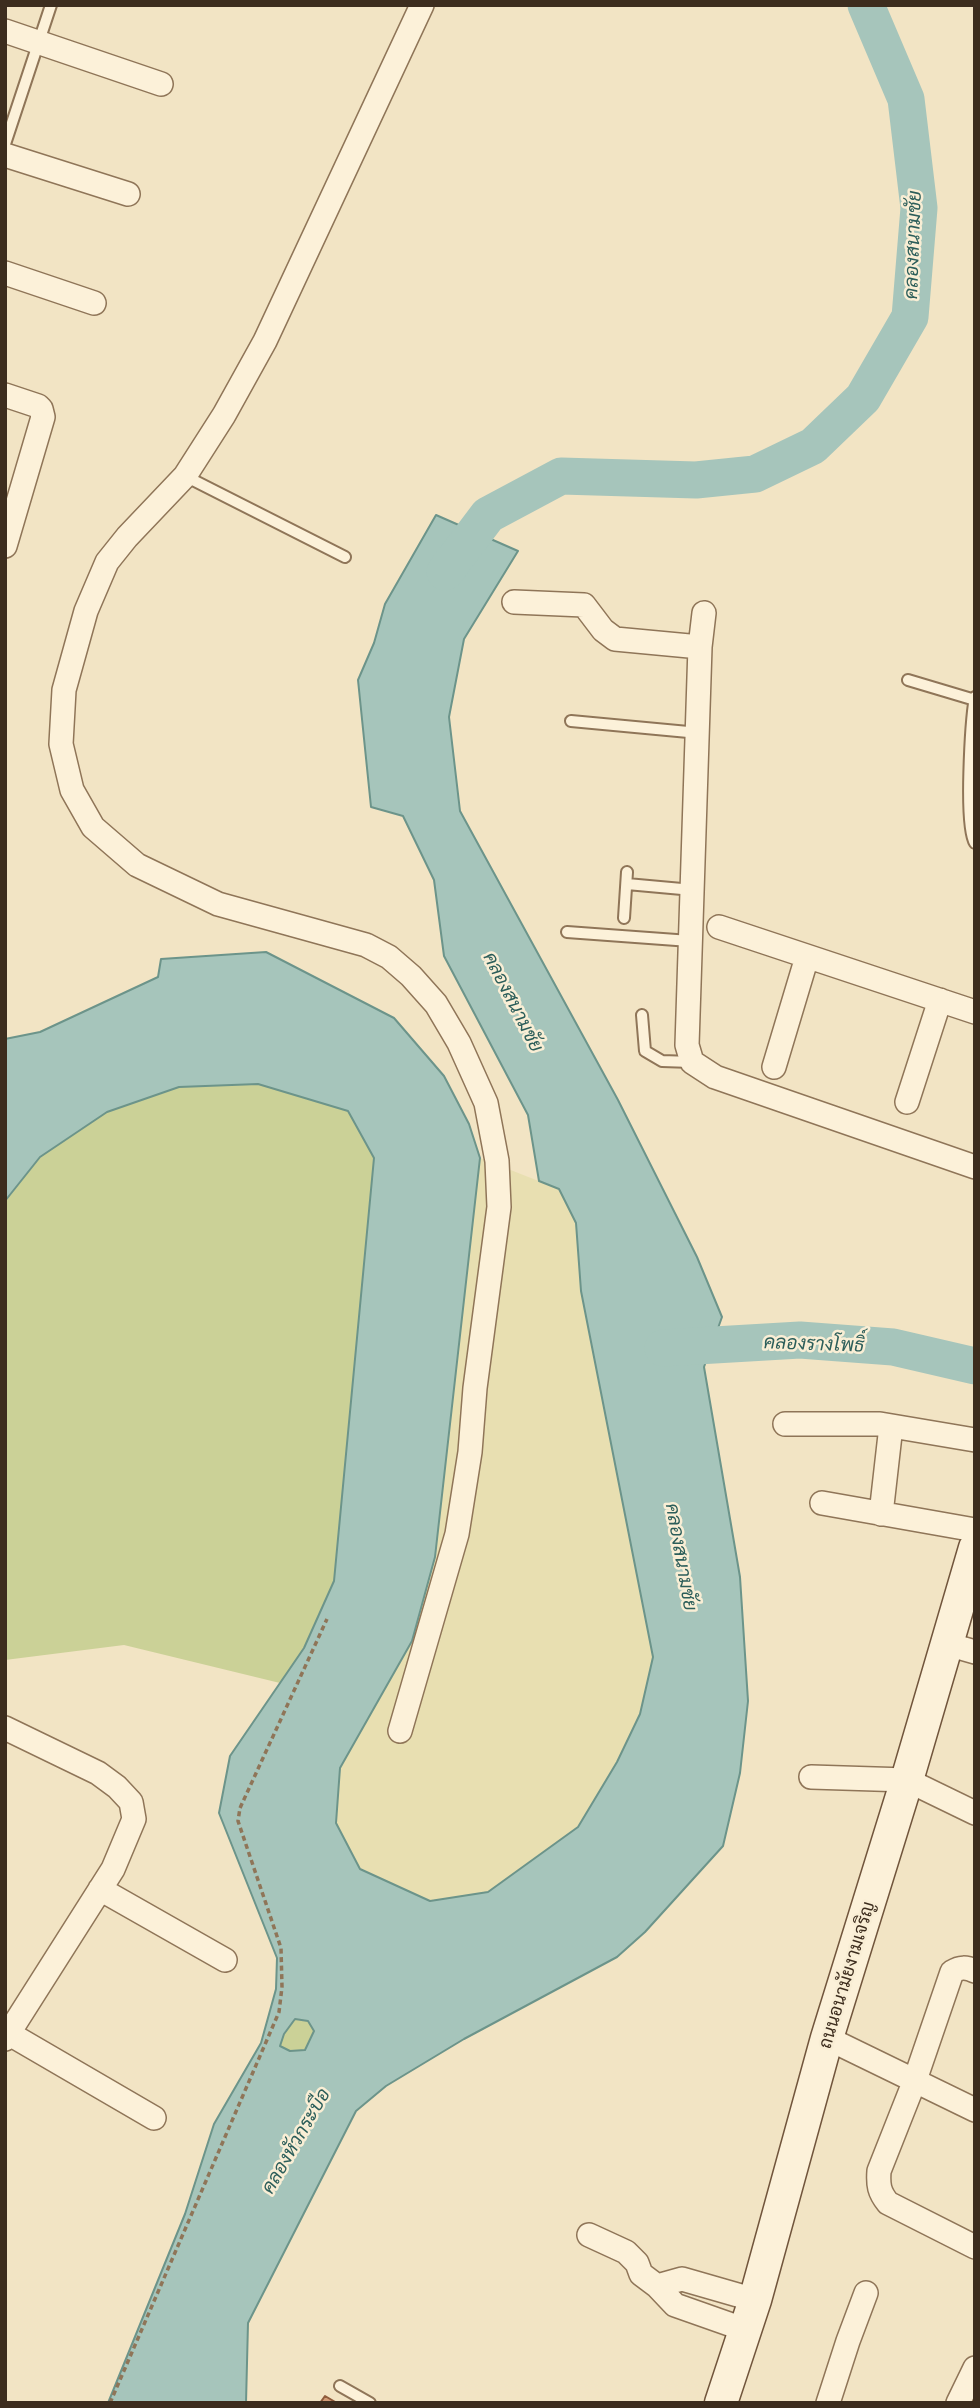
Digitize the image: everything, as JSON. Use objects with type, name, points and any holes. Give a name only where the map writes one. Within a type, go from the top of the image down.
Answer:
[{"type":"street","points":[[400,1731],[461,1516],[470,1452],[475,1388],[499,1207],[497,1161],[486,1103],[459,1042],[436,1004],[390,957],[366,945],[218,904],[137,865],[93,827],[72,790],[61,744],[64,690],[86,611],[107,562],[185,476],[224,415],[265,341],[422,5]]},
{"type":"street","points":[[5,31],[161,84]]},
{"type":"street","points":[[5,155],[128,194]]},
{"type":"street","points":[[5,273],[94,303]]},
{"type":"street","points":[[5,395],[38,406],[43,412],[10,511],[5,546]]},
{"type":"street","points":[[514,602],[584,604],[603,630],[615,639],[701,648]]},
{"type":"street","points":[[704,613],[687,1045],[692,1062],[715,1077],[975,1167]]},
{"type":"street","points":[[719,928],[975,1012]]},
{"type":"street","points":[[774,1067],[807,957]]},
{"type":"street","points":[[906,1102],[940,1000]]},
{"type":"street","points":[[785,1424],[891,1426],[975,1440]]},
{"type":"street","points":[[881,1514],[891,1426]]},
{"type":"street","points":[[822,1503],[975,1530]]},
{"type":"street","name":"ถนนอนามัยงามเจริญ","points":[[721,2403],[755,2300],[827,2038],[907,1780],[961,1648],[975,1548]]},
{"type":"street","points":[[5,1728],[98,1773],[131,1802],[134,1819],[113,1869],[7,2036],[154,2118]]},
{"type":"street","points":[[811,1777],[907,1780],[975,1813]]},
{"type":"street","points":[[100,1889],[225,1960]]},
{"type":"street","points":[[975,1970],[968,1968],[952,1972],[915,2080],[879,2171],[878,2185],[888,2203],[900,2211],[975,2247]]},
{"type":"street","points":[[827,2038],[975,2110]]},
{"type":"street","points":[[589,2235],[626,2252],[637,2263],[641,2274],[675,2305],[746,2330]]},
{"type":"street","points":[[657,2286],[682,2279],[755,2300]]},
{"type":"street","points":[[834,2400],[866,2293]]},
{"type":"street","points":[[958,2403],[975,2368]]},
{"type":"lane","points":[[5,144],[51,5]]},
{"type":"lane","points":[[185,476],[345,557]]},
{"type":"lane","points":[[908,680],[975,699],[970,808],[971,836],[975,843]]},
{"type":"lane","points":[[571,721],[699,733]]},
{"type":"lane","points":[[624,918],[627,872]]},
{"type":"lane","points":[[627,884],[693,890]]},
{"type":"lane","points":[[568,932],[691,942]]},
{"type":"lane","points":[[642,1015],[645,1051],[662,1061],[692,1062]]},
{"type":"lane","points":[[340,2386],[370,2403]]},
{"type":"path","points":[[110,2403],[279,2012],[282,1987],[281,1948],[238,1821],[240,1808],[327,1619]]},
{"type":"shaded area","points":[[480,1158],[559,1189],[576,1223],[581,1291],[653,1656],[640,1714],[617,1762],[578,1827],[488,1892],[430,1901],[360,1869],[336,1823],[340,1768],[412,1641],[435,1557]]},
{"type":"green space","points":[[258,1084],[348,1111],[374,1158],[334,1581],[304,1648],[280,1683],[124,1645],[5,1660],[5,1201],[40,1157],[107,1112],[179,1087]]},
{"type":"green space","points":[[295,2019],[308,2021],[314,2030],[305,2050],[290,2051],[280,2046],[284,2034]]},
{"type":"water","name":"คลองหัวกระบือ","points":[[436,515],[518,551],[464,639],[449,717],[460,811],[618,1100],[697,1257],[722,1317],[704,1367],[740,1577],[748,1701],[740,1773],[723,1846],[645,1932],[617,1957],[464,2039],[386,2086],[356,2111],[248,2323],[246,2403],[108,2403],[185,2214],[214,2124],[261,2043],[276,1989],[277,1958],[219,1813],[230,1756],[304,1648],[334,1581],[374,1158],[348,1111],[258,1084],[179,1087],[107,1112],[40,1157],[5,1201],[5,1039],[40,1032],[158,977],[161,959],[266,952],[394,1018],[444,1076],[469,1124],[480,1158],[435,1557],[412,1641],[340,1768],[336,1823],[360,1869],[430,1901],[488,1892],[578,1827],[617,1762],[640,1714],[653,1657],[581,1291],[576,1223],[559,1189],[539,1181],[528,1115],[444,956],[434,880],[403,816],[371,807],[358,680],[374,643],[385,604]],"holes":[[[295,2019],[308,2021],[314,2031],[305,2050],[290,2051],[280,2046],[284,2034]]]},
{"type":"building","points":[[325,2396],[337,2403],[320,2403]]},
{"type":"waterway","name":"คลองสนามชัย","points":[[445,572],[488,515],[561,476],[696,480],[755,474],[813,446],[863,398],[910,317],[919,208],[906,99],[866,5]]},
{"type":"waterway","name":"คลองรางโพธิ์","points":[[663,1348],[800,1340],[893,1347],[975,1366]]}]
